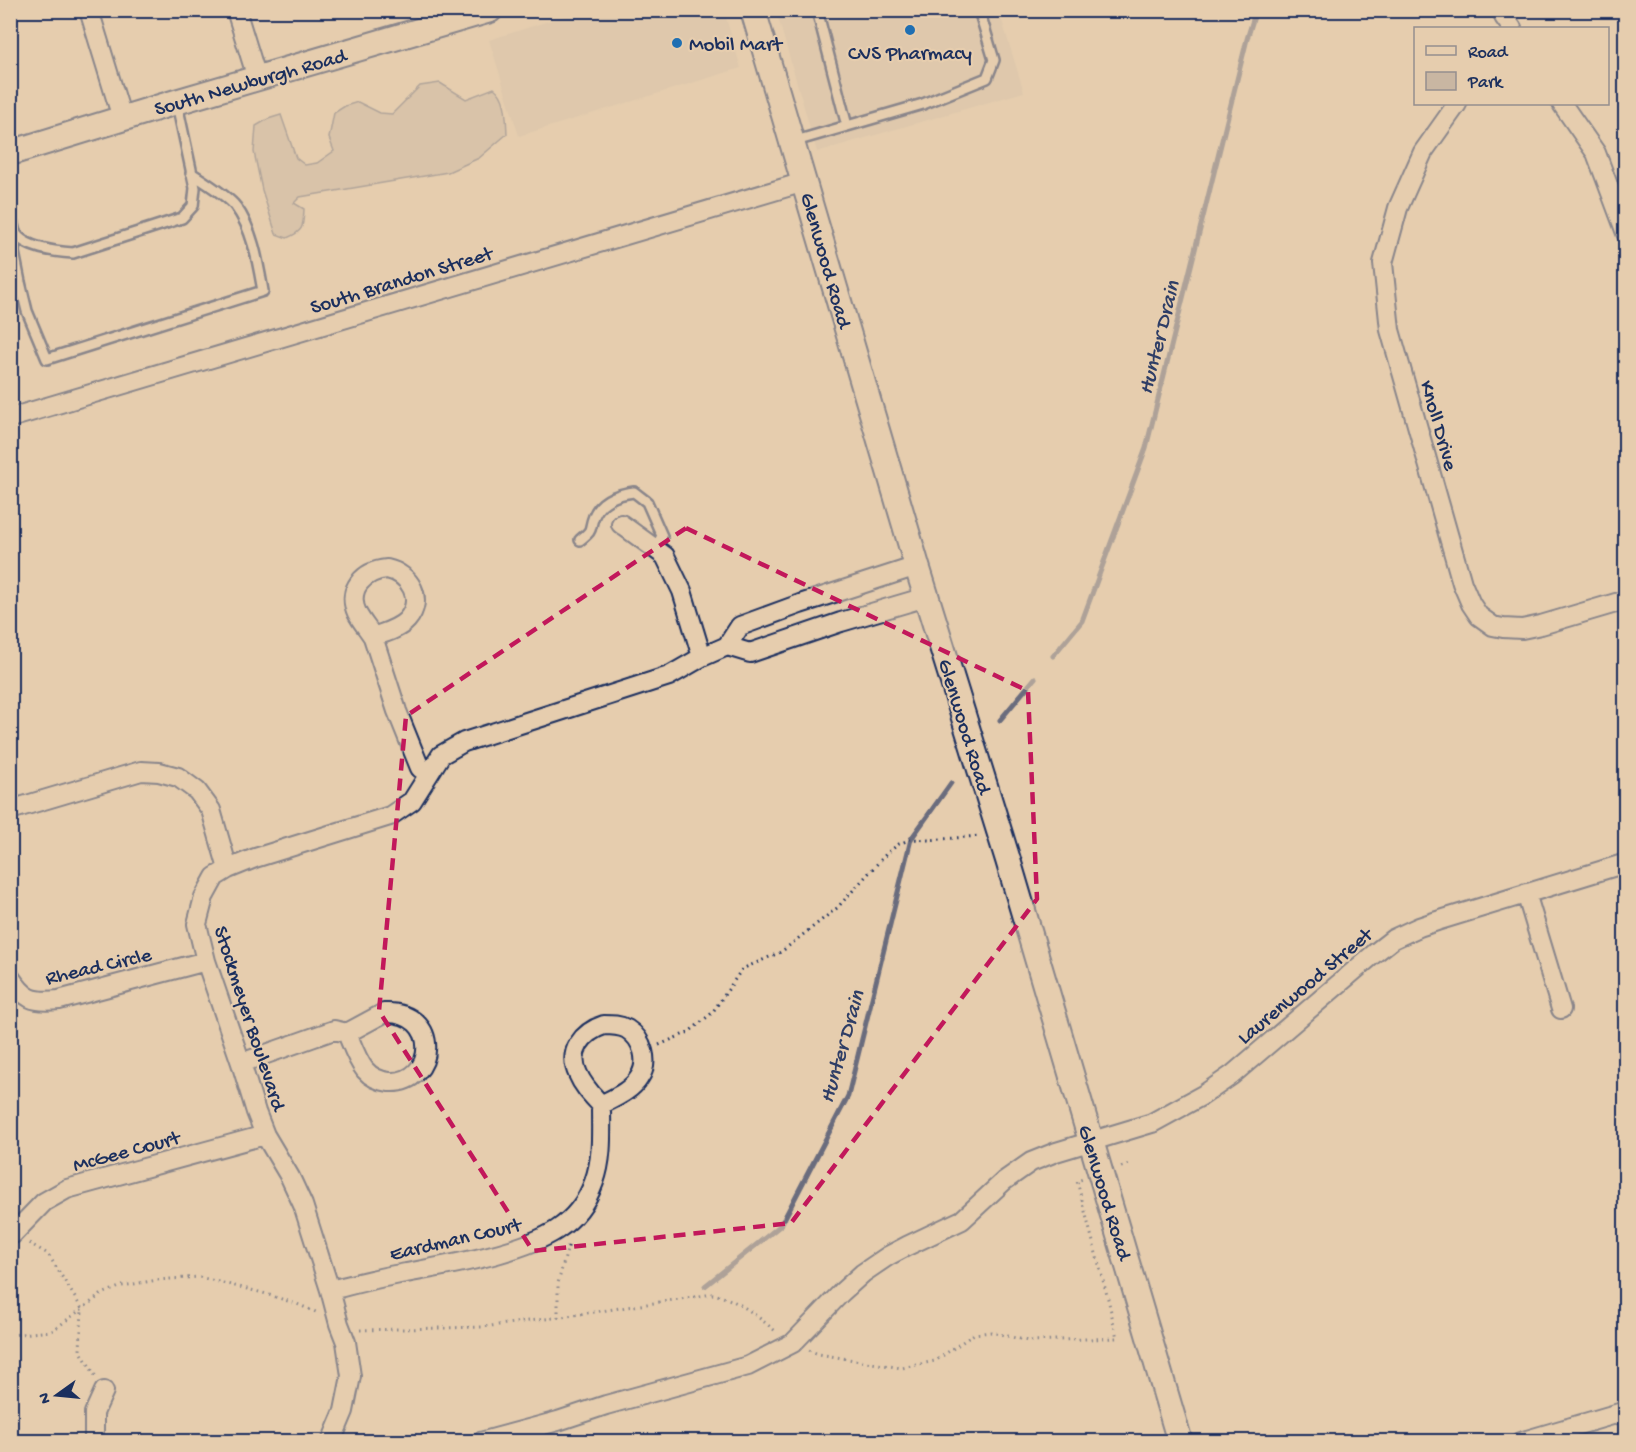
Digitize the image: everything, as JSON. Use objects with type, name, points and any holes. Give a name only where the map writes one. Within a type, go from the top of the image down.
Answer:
[{"type":"street","points":[[89,10],[122,118]]},
{"type":"street","points":[[236,10],[257,78]]},
{"type":"street","name":"South Newburgh Road","points":[[10,153],[456,15],[490,10]]},
{"type":"street","name":"Glenwood Road","points":[[753,10],[926,597],[999,831],[1180,1442]]},
{"type":"street","name":"Knoll Drive","points":[[1456,105],[1423,152],[1398,208],[1383,263],[1390,330],[1462,583],[1479,616],[1493,626],[1503,628],[1522,629],[1540,625],[1626,600]]},
{"type":"street","points":[[1563,105],[1596,153],[1626,233]]},
{"type":"street","name":"South Brandon Street","points":[[10,418],[804,182]]},
{"type":"street","points":[[621,524],[665,556],[682,591],[702,657]]},
{"type":"street","name":"Stockmeyer Boulevard","points":[[332,1442],[344,1412],[351,1376],[346,1342],[303,1205],[265,1134],[256,1112],[242,1063],[206,961],[197,924],[204,897],[215,877],[255,858],[390,816],[412,801],[441,755],[464,742],[669,676],[727,646],[740,626],[810,600],[917,566]]},
{"type":"street","points":[[727,646],[750,653],[926,597]]},
{"type":"street","points":[[810,600],[820,630]]},
{"type":"street","points":[[373,637],[404,730],[420,768],[428,774]]},
{"type":"street","points":[[10,810],[141,771],[168,774],[178,777],[197,791],[211,810],[228,869]]},
{"type":"street","name":"Laurenwood Street","points":[[480,1442],[748,1366],[793,1343],[863,1273],[907,1246],[962,1221],[1004,1182],[1031,1162],[1056,1152],[1152,1123],[1203,1095],[1232,1075],[1357,967],[1393,939],[1437,921],[1626,863]]},
{"type":"street","points":[[1527,893],[1561,1010]]},
{"type":"street","name":"Rhead Circle","points":[[10,976],[27,999],[43,1002],[59,1000],[206,961]]},
{"type":"street","points":[[242,1063],[334,1030],[347,1033],[384,1013],[406,1015],[415,1021],[426,1040],[427,1051],[424,1062],[417,1072],[407,1079],[396,1083],[384,1082],[373,1077],[364,1069],[347,1033]]},
{"type":"street","points":[[604,1025],[616,1025],[626,1029],[635,1036],[643,1052],[644,1067],[633,1086],[601,1105],[586,1088],[576,1071],[574,1059],[583,1037],[592,1029],[604,1025]]},
{"type":"street","name":"Eardman Court","points":[[330,1290],[482,1258],[533,1243],[554,1233],[568,1221],[586,1199],[594,1182],[600,1160],[601,1105]]},
{"type":"street","name":"McGee Court","points":[[13,1234],[44,1202],[67,1189],[265,1134]]},
{"type":"street","points":[[94,1442],[94,1413],[104,1391]]},
{"type":"street","points":[[1520,1442],[1626,1411]]},
{"type":"lane","points":[[817,10],[847,126]]},
{"type":"lane","points":[[792,141],[923,104],[987,78],[994,60],[979,10]]},
{"type":"lane","points":[[16,234],[31,245],[57,252],[74,253],[182,218],[194,206],[195,188],[176,102]]},
{"type":"lane","points":[[10,213],[16,234],[14,252],[22,292],[46,359],[263,291],[258,262],[247,226],[235,205],[191,173]]},
{"type":"lane","points":[[580,540],[591,532],[594,516],[601,506],[618,494],[634,492],[647,502],[662,536],[655,549]]},
{"type":"path","points":[[643,1052],[689,1032],[712,1013],[742,969],[781,952],[837,908],[887,853],[899,844],[911,839],[982,836],[999,831]]},
{"type":"path","points":[[1116,1169],[1129,1164]]},
{"type":"path","points":[[10,1335],[52,1331],[102,1294],[122,1286],[157,1280],[199,1277],[286,1300],[352,1330],[483,1327],[713,1294],[740,1303],[793,1343],[818,1354],[902,1368],[935,1361],[974,1334],[991,1332],[1028,1341],[1117,1338],[1077,1181]]},
{"type":"path","points":[[558,1318],[558,1283],[569,1245],[568,1221]]},
{"type":"path","points":[[13,1234],[48,1254],[82,1309],[80,1350],[104,1391]]},
{"type":"highlighted area","points":[[686,528],[1028,691],[1037,899],[791,1223],[533,1251],[379,1011],[406,716]]},
{"type":"shaded area","points":[[580,11],[724,11],[741,68],[519,136],[489,40]]},
{"type":"shaded area","points":[[776,11],[999,11],[1024,92],[817,152]]},
{"type":"green space","points":[[440,83],[466,99],[494,88],[504,103],[507,134],[479,158],[448,172],[300,197],[294,203],[304,209],[300,230],[287,238],[276,234],[262,190],[254,152],[256,126],[281,115],[296,158],[305,165],[317,163],[334,151],[329,138],[334,113],[358,102],[380,113],[392,114],[420,86]]},
{"type":"waterway","name":"Hunter Drain","points":[[1053,656],[1082,621],[1146,448],[1256,10]]},
{"type":"waterway","name":"Hunter Drain","points":[[1000,720],[1035,678]]},
{"type":"waterway","name":"Hunter Drain","points":[[705,1286],[781,1225],[848,1096],[911,839],[951,783]]},
{"type":"place","name":"CVS Pharmacy","points":[[910,30]]},
{"type":"place","name":"Mobil Mart","points":[[677,43]]}]
